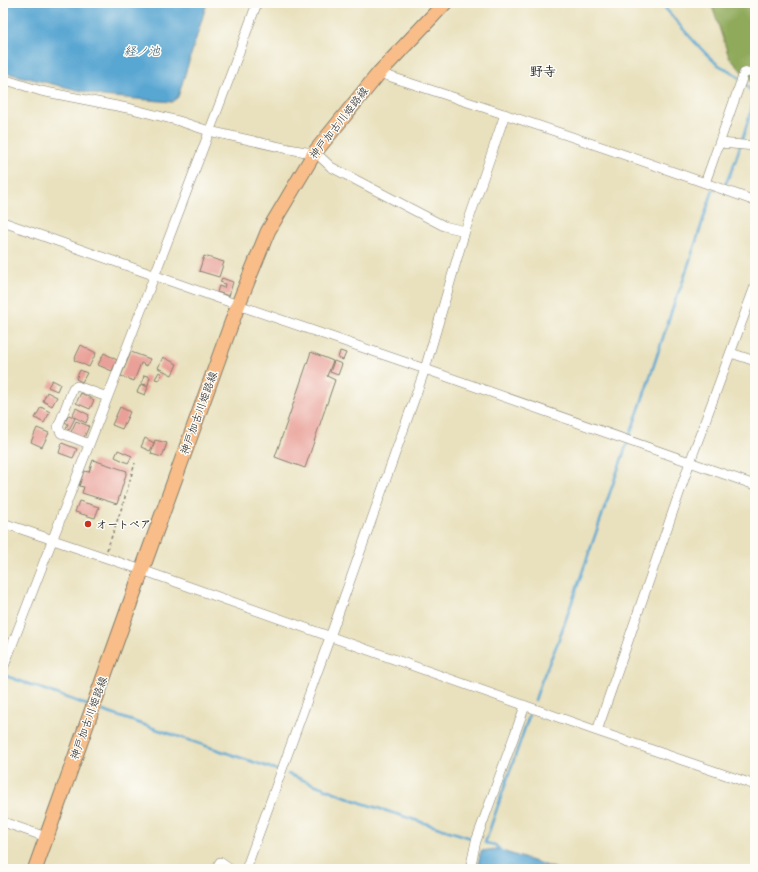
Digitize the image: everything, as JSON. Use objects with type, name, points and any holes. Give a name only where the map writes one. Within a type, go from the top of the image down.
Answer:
[{"type":"main road","name":"神戸加古川姫路線","points":[[35,869],[238,305],[268,231],[315,152],[379,73],[446,3]]},
{"type":"street","points":[[3,669],[155,276],[257,3]]},
{"type":"street","points":[[705,183],[744,73],[755,71]]},
{"type":"street","points":[[379,73],[505,114],[755,201]]},
{"type":"street","points":[[3,79],[41,91],[140,111],[179,121],[209,131],[295,150],[315,152],[331,167],[338,171],[444,226],[465,231]]},
{"type":"street","points":[[246,869],[425,369],[465,231],[505,114]]},
{"type":"street","points":[[720,143],[751,146]]},
{"type":"street","points":[[3,222],[755,485]]},
{"type":"street","points":[[596,731],[690,462],[755,286]]},
{"type":"street","points":[[730,352],[755,361]]},
{"type":"street","points":[[89,444],[61,433],[58,427],[73,388],[77,386],[107,397]]},
{"type":"street","points":[[3,523],[142,570],[596,731],[755,785]]},
{"type":"street","points":[[470,869],[476,842],[526,706]]},
{"type":"street","points":[[3,822],[46,837]]},
{"type":"street","points":[[216,869],[220,862],[230,869]]},
{"type":"path","points":[[104,557],[123,504],[135,463]]},
{"type":"green space","points":[[711,3],[755,3],[755,86],[729,57]]},
{"type":"water","name":"経ノ池","points":[[3,3],[207,3],[178,97],[172,102],[102,96],[3,72]]},
{"type":"water","points":[[496,849],[557,869],[477,869],[481,851]]},
{"type":"building","points":[[204,256],[224,262],[219,277],[199,271]]},
{"type":"building","points":[[222,278],[233,282],[229,296],[217,292],[219,286],[224,288],[225,284],[220,282]]},
{"type":"building","points":[[81,345],[96,353],[89,367],[74,360]]},
{"type":"building","points":[[340,351],[346,353],[343,360],[338,358]]},
{"type":"building","points":[[131,352],[150,359],[147,366],[141,363],[134,381],[121,376]]},
{"type":"building","points":[[311,352],[333,361],[327,376],[335,380],[305,468],[275,457]]},
{"type":"building","points":[[104,353],[117,360],[112,371],[98,365]]},
{"type":"building","points":[[163,357],[177,364],[172,375],[158,368]]},
{"type":"building","points":[[334,361],[342,364],[338,375],[330,372]]},
{"type":"building","points":[[80,370],[87,373],[82,382],[76,379]]},
{"type":"building","points":[[159,372],[162,374],[159,380],[155,379]]},
{"type":"building","points":[[144,375],[150,377],[148,385],[142,384]]},
{"type":"building","points":[[52,380],[60,384],[57,391],[48,387]]},
{"type":"building","points":[[141,384],[148,387],[145,395],[137,392]]},
{"type":"building","points":[[47,392],[57,397],[52,406],[43,401]]},
{"type":"building","points":[[81,393],[94,400],[90,409],[76,403]]},
{"type":"building","points":[[41,407],[50,412],[44,423],[35,418]]},
{"type":"building","points":[[120,407],[130,412],[122,429],[112,425]]},
{"type":"building","points":[[76,408],[89,415],[86,423],[72,416]]},
{"type":"building","points":[[69,415],[75,418],[69,430],[66,428],[68,424],[65,422]]},
{"type":"building","points":[[76,421],[89,426],[84,438],[71,432]]},
{"type":"building","points":[[37,428],[49,433],[42,447],[31,442]]},
{"type":"building","points":[[145,438],[154,443],[150,451],[141,447]]},
{"type":"building","points":[[155,440],[167,443],[162,457],[151,454]]},
{"type":"building","points":[[62,443],[77,449],[73,458],[59,453]]},
{"type":"building","points":[[118,450],[132,456],[128,463],[115,457]]},
{"type":"building","points":[[93,460],[127,471],[117,504],[82,493],[84,487],[79,486],[84,471],[89,472]]},
{"type":"building","points":[[79,501],[99,507],[95,518],[75,512]]},
{"type":"waterway","points":[[661,3],[708,56],[739,78]]},
{"type":"waterway","points":[[722,186],[726,183],[735,162],[751,111],[753,98],[751,91],[744,83]]},
{"type":"waterway","points":[[535,700],[558,642],[713,190],[716,189]]},
{"type":"waterway","points":[[6,676],[87,705]]},
{"type":"waterway","points":[[103,711],[277,770]]},
{"type":"waterway","points":[[503,853],[495,845],[485,843],[529,716]]},
{"type":"waterway","points":[[288,774],[362,803],[474,839]]},
{"type":"place","name":"オートペア","points":[[88,524]]},
{"type":"district","name":"野寺","points":[[543,71]]}]
